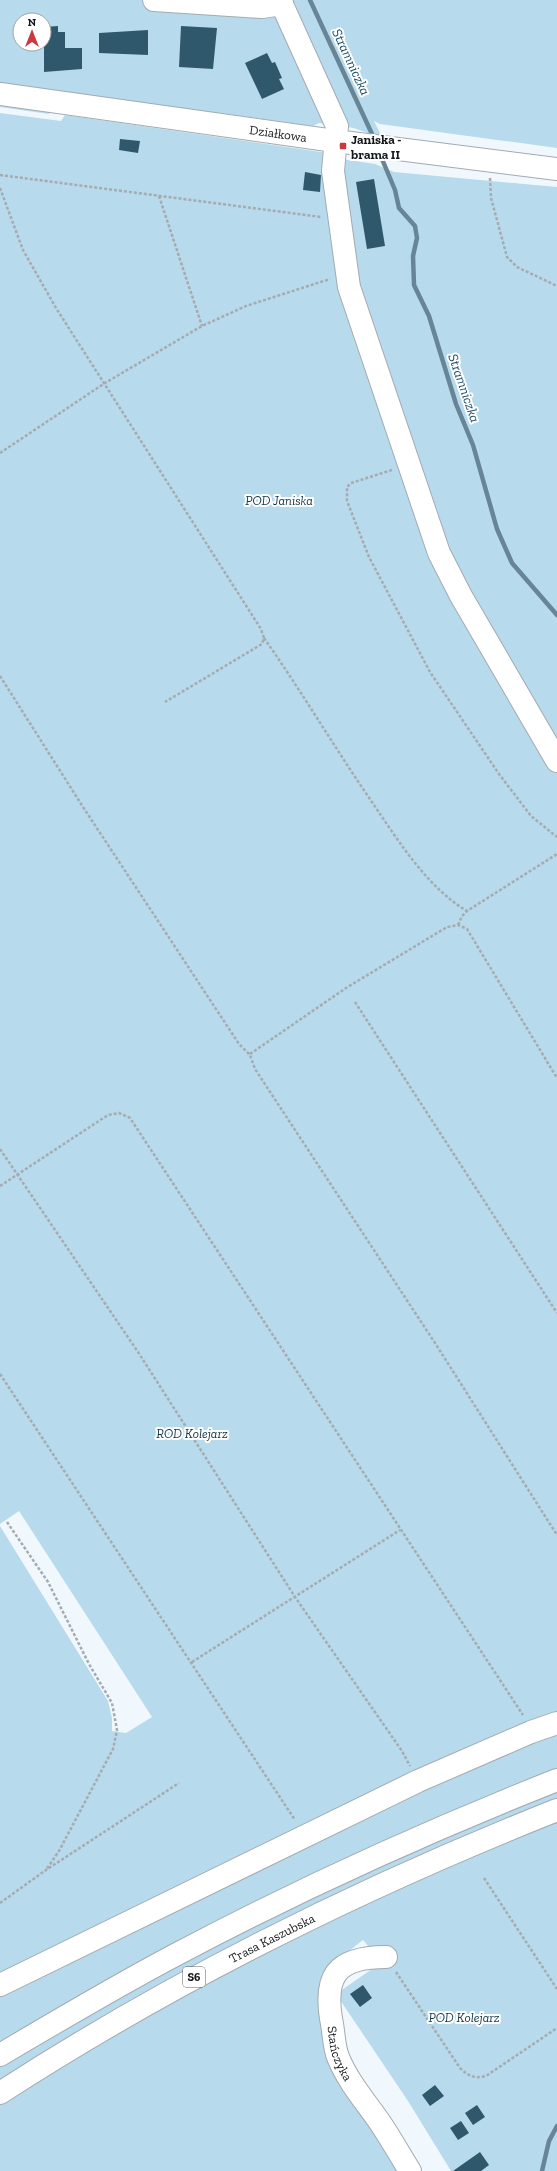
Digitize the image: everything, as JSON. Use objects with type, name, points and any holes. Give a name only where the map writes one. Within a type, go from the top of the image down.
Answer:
[{"type":"main road","points":[[154,0],[262,7],[281,2],[337,126],[333,171],[349,287],[407,464],[439,553],[461,596],[557,762]]},
{"type":"main road","name":"Działkowa","points":[[0,94],[335,141],[557,170]]},
{"type":"main road","points":[[0,1985],[201,1889],[304,1835],[418,1781],[531,1732],[557,1723]]},
{"type":"main road","name":"Trasa Kaszubska","points":[[0,2055],[117,1987],[265,1909],[409,1841],[557,1780]]},
{"type":"main road","name":"Trasa Kaszubska","points":[[0,2093],[147,2003],[255,1945],[397,1877],[557,1810]]},
{"type":"main road","name":"Stańczyka","points":[[386,1957],[356,1960],[343,1966],[334,1976],[328,1993],[328,2004],[337,2056],[348,2077],[381,2124],[410,2171]]},
{"type":"path","points":[[492,161],[491,198],[507,257],[517,267],[557,286]]},
{"type":"path","points":[[0,175],[340,219]]},
{"type":"path","points":[[0,188],[11,222],[26,256],[56,308],[261,629],[264,638],[328,738],[400,844],[450,901],[466,911]]},
{"type":"path","points":[[159,196],[202,326]]},
{"type":"path","points":[[0,453],[105,384],[202,326],[246,306],[347,275]]},
{"type":"path","points":[[407,464],[351,483],[347,487],[347,501],[369,557],[430,672],[453,708],[499,774],[531,816],[557,837]]},
{"type":"path","points":[[165,702],[262,644],[264,638]]},
{"type":"path","points":[[0,676],[83,807],[235,1038],[250,1054],[255,1069],[435,1343],[557,1535]]},
{"type":"path","points":[[458,925],[466,911],[557,854]]},
{"type":"path","points":[[250,1054],[346,988],[447,928],[458,925],[467,929],[557,1078]]},
{"type":"path","points":[[355,1002],[557,1313]]},
{"type":"path","points":[[0,1186],[108,1115],[119,1113],[130,1118],[400,1530],[517,1703],[531,1732]]},
{"type":"path","points":[[0,1149],[138,1352],[295,1597],[402,1751],[418,1781]]},
{"type":"path","points":[[0,1374],[192,1662],[304,1835]]},
{"type":"path","points":[[7,1522],[48,1582],[85,1658],[112,1703],[116,1723],[116,1740],[113,1750],[59,1851],[46,1870]]},
{"type":"path","points":[[192,1662],[400,1530]]},
{"type":"path","points":[[0,1903],[46,1870],[179,1783]]},
{"type":"path","points":[[484,1878],[557,1989]]},
{"type":"path","points":[[386,1957],[460,2068],[467,2075],[478,2078],[486,2076],[557,2028]]},
{"type":"green space","points":[[0,0],[557,0],[557,148],[380,124],[374,121],[383,139],[354,128],[319,123],[313,126],[220,113],[219,118],[0,86]]},
{"type":"green space","points":[[0,101],[50,108],[49,114],[0,107]]},
{"type":"green space","points":[[0,113],[61,121],[65,115],[328,153],[328,157],[375,164],[394,172],[557,187],[557,2171],[451,2171],[408,2101],[336,1994],[382,1962],[363,1940],[331,1965],[333,2051],[405,2171],[0,2171],[0,1526],[108,1701],[112,1718],[112,1731],[126,1733],[152,1717],[19,1511],[0,1524]]},
{"type":"building","points":[[52,26],[58,26],[58,32],[65,32],[65,48],[82,48],[82,69],[44,72],[44,52],[52,52]]},
{"type":"building","points":[[181,26],[217,28],[213,69],[179,67]]},
{"type":"building","points":[[148,30],[148,55],[99,53],[99,33]]},
{"type":"building","points":[[267,53],[272,63],[275,62],[282,78],[279,79],[284,89],[262,99],[245,63]]},
{"type":"building","points":[[120,139],[140,141],[138,153],[119,150]]},
{"type":"building","points":[[305,172],[321,175],[320,192],[303,190]]},
{"type":"building","points":[[374,179],[385,246],[367,249],[356,182]]},
{"type":"building","points":[[363,1985],[372,1998],[360,2007],[350,1994]]},
{"type":"building","points":[[435,2085],[444,2096],[430,2106],[422,2095]]},
{"type":"building","points":[[477,2105],[485,2117],[473,2125],[465,2113]]},
{"type":"building","points":[[461,2121],[469,2133],[458,2140],[450,2128]]},
{"type":"building","points":[[480,2152],[489,2165],[481,2171],[453,2171]]},
{"type":"waterway","name":"Stramniczka","points":[[310,0],[372,134]]},
{"type":"waterway","name":"Stramniczka","points":[[382,159],[395,190],[399,208],[415,226],[417,238],[413,256],[414,285],[429,316],[456,404],[473,445],[497,529],[512,563],[557,615]]},
{"type":"waterway","points":[[542,2171],[549,2141],[557,2126]]},
{"type":"place","name":"Janiska - brama II","points":[[343,146]]},
{"type":"park label","name":"POD Janiska","points":[[279,500]]},
{"type":"park label","name":"ROD Kolejarz","points":[[192,1433]]},
{"type":"park label","name":"POD Kolejarz","points":[[464,2017]]}]
